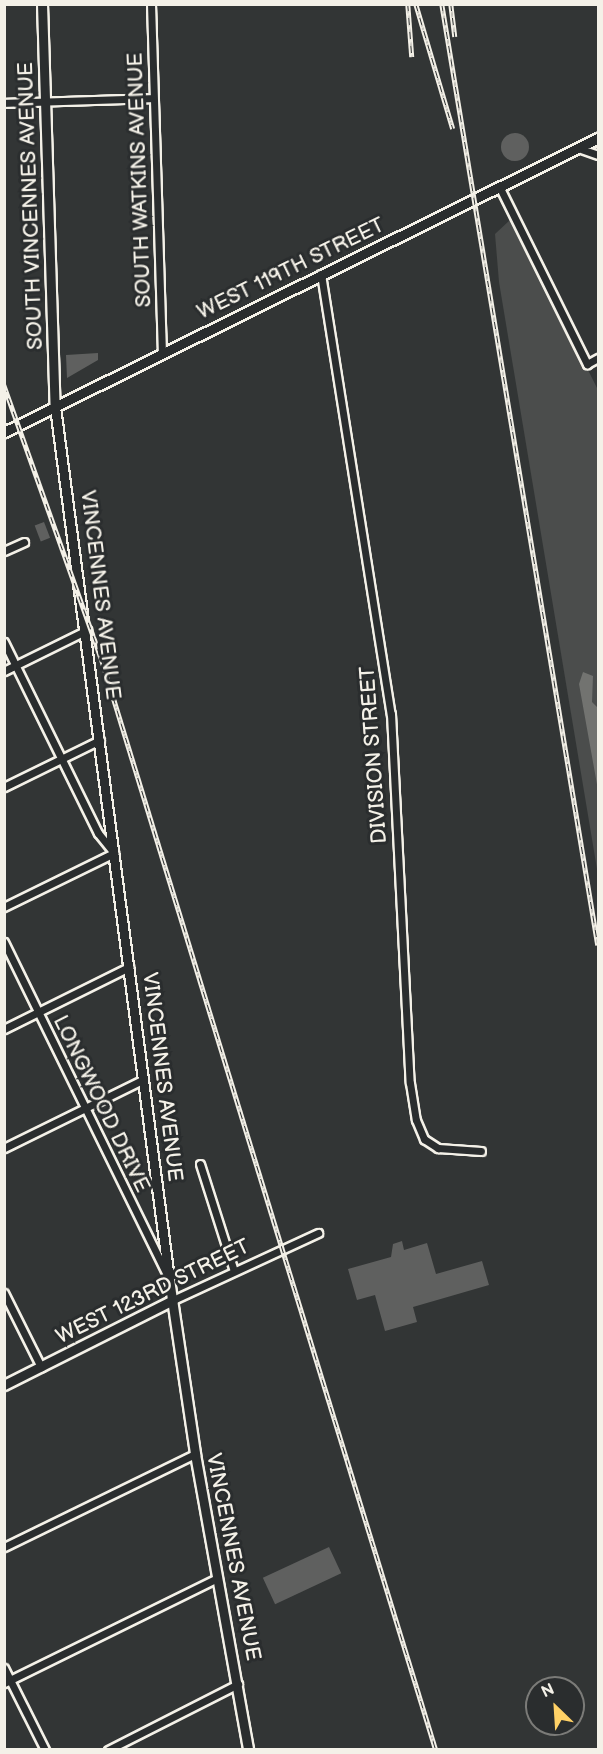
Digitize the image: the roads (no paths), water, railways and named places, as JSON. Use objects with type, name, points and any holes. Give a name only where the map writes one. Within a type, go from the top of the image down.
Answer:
[{"type":"main road","name":"SOUTH VINCENNES AVENUE","points":[[42,4],[55,407]]},
{"type":"main road","name":"WEST 119TH STREET","points":[[4,432],[597,136]]},
{"type":"main road","name":"VINCENNES AVENUE","points":[[55,407],[87,630],[169,1279],[195,1454],[248,1749]]},
{"type":"main road","name":"WEST 123RD STREET","points":[[4,1385],[173,1300]]},
{"type":"street","name":"SOUTH WATKINS AVENUE","points":[[150,4],[162,354]]},
{"type":"street","points":[[4,104],[153,98]]},
{"type":"street","points":[[576,148],[598,155]]},
{"type":"street","points":[[499,186],[587,364],[598,358]]},
{"type":"street","name":"DIVISION STREET","points":[[321,274],[392,714],[410,1083],[416,1120],[424,1139],[438,1148],[481,1151]]},
{"type":"street","points":[[4,551],[24,542]]},
{"type":"street","points":[[4,671],[87,630]]},
{"type":"street","points":[[4,642],[98,834],[114,853],[4,907]]},
{"type":"street","points":[[4,787],[100,740]]},
{"type":"street","name":"LONGWOOD DRIVE","points":[[4,942],[169,1279]]},
{"type":"street","points":[[4,1029],[129,967]]},
{"type":"street","points":[[4,1148],[144,1079]]},
{"type":"street","points":[[200,1164],[234,1271]]},
{"type":"street","name":"WEST 123RD STREET","points":[[173,1300],[318,1233]]},
{"type":"street","points":[[4,1293],[41,1367]]},
{"type":"street","points":[[4,1547],[195,1454]]},
{"type":"street","points":[[8,1682],[217,1578]]},
{"type":"street","points":[[4,1668],[8,1682],[45,1749]]},
{"type":"street","points":[[108,1749],[238,1684]]},
{"type":"railway","points":[[408,4],[412,57]]},
{"type":"railway","points":[[416,4],[453,129]]},
{"type":"railway","points":[[442,4],[598,945]]},
{"type":"railway","points":[[451,4],[455,37]]},
{"type":"railway","points":[[4,385],[101,657],[436,1750]]}]
